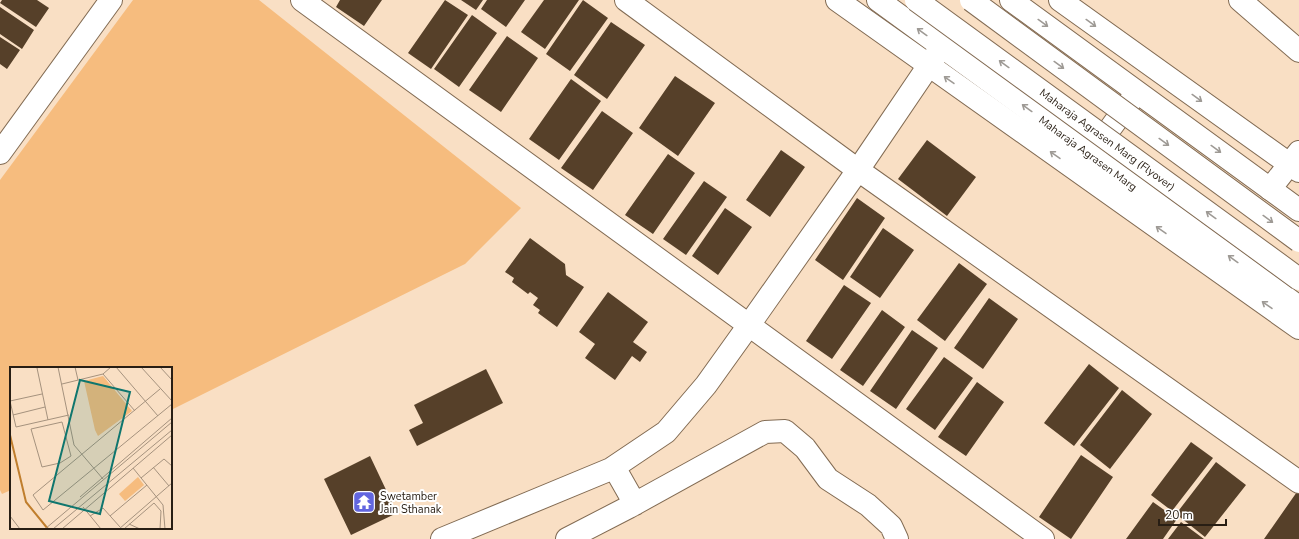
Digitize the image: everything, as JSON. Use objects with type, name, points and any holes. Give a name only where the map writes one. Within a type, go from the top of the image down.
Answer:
[{"type":"street","points":[[0,153],[110,0]]},
{"type":"street","points":[[302,0],[1043,539]]},
{"type":"street","points":[[626,0],[858,170],[1299,482]]},
{"type":"street","points":[[836,0],[1299,328]]},
{"type":"street","name":"Maharaja Agrasen Marg","points":[[878,0],[1299,306]]},
{"type":"street","name":"Maharaja Agrasen Marg (Flyover)","points":[[916,0],[1299,279]]},
{"type":"street","points":[[971,0],[1299,241]]},
{"type":"street","points":[[1011,0],[1299,210]]},
{"type":"street","points":[[1060,0],[1296,162],[1270,189]]},
{"type":"street","points":[[1240,0],[1299,51]]},
{"type":"street","points":[[442,539],[614,467],[666,432],[706,385],[749,325],[858,170],[942,46]]},
{"type":"street","points":[[1091,155],[1137,92]]},
{"type":"street","points":[[567,539],[635,504],[765,432],[785,431],[805,448],[828,479],[868,505],[891,526],[897,539]]},
{"type":"street","points":[[614,467],[635,504]]},
{"type":"shaded area","points":[[133,0],[259,0],[521,208],[465,264],[172,410],[172,367],[10,367],[10,490],[2,494],[0,490],[0,180]]},
{"type":"building","points":[[2,0],[37,0],[49,8],[36,27],[0,3]]},
{"type":"building","points":[[340,0],[382,0],[364,26],[336,7]]},
{"type":"building","points":[[445,0],[468,15],[431,69],[408,53]]},
{"type":"building","points":[[461,0],[483,0],[476,10]]},
{"type":"building","points":[[487,0],[525,0],[506,27],[481,9]]},
{"type":"building","points":[[544,0],[579,0],[545,49],[521,32]]},
{"type":"building","points":[[583,0],[608,18],[570,71],[546,54]]},
{"type":"building","points":[[0,7],[34,30],[22,49],[0,34]]},
{"type":"building","points":[[472,15],[497,33],[459,87],[434,69]]},
{"type":"building","points":[[611,22],[645,45],[607,99],[574,75]]},
{"type":"building","points":[[507,36],[538,58],[501,112],[469,90]]},
{"type":"building","points":[[0,37],[20,50],[7,69],[0,64]]},
{"type":"building","points":[[675,76],[715,103],[678,156],[639,128]]},
{"type":"building","points":[[571,79],[601,101],[559,160],[529,139]]},
{"type":"building","points":[[602,111],[633,133],[593,190],[561,168]]},
{"type":"building","points":[[927,140],[976,177],[947,216],[898,179]]},
{"type":"building","points":[[781,150],[805,167],[770,217],[746,200]]},
{"type":"building","points":[[668,154],[695,173],[653,234],[625,215]]},
{"type":"building","points":[[704,181],[727,197],[686,255],[663,239]]},
{"type":"building","points":[[857,198],[885,218],[843,280],[815,260]]},
{"type":"building","points":[[725,208],[752,227],[718,275],[692,256]]},
{"type":"building","points":[[883,228],[914,250],[880,298],[850,277]]},
{"type":"building","points":[[530,238],[565,264],[566,275],[584,287],[557,327],[538,313],[540,310],[533,305],[538,298],[530,292],[528,294],[512,282],[514,278],[505,272]]},
{"type":"building","points":[[959,263],[987,284],[945,341],[917,320]]},
{"type":"building","points":[[844,285],[871,303],[832,359],[806,341]]},
{"type":"building","points":[[608,292],[648,322],[633,342],[647,352],[640,362],[632,356],[615,380],[585,358],[595,344],[579,332]]},
{"type":"building","points":[[989,298],[1018,319],[983,369],[954,348]]},
{"type":"building","points":[[882,310],[905,327],[863,386],[840,370]]},
{"type":"building","points":[[912,330],[938,348],[896,409],[870,391]]},
{"type":"building","points":[[944,357],[973,378],[935,430],[906,409]]},
{"type":"building","points":[[1089,364],[1119,388],[1074,446],[1044,423]]},
{"type":"building","points":[[486,369],[503,403],[417,446],[409,430],[423,423],[414,405]]},
{"type":"building","points":[[977,382],[1004,402],[966,456],[938,437]]},
{"type":"building","points":[[1122,390],[1152,414],[1110,469],[1080,445]]},
{"type":"building","points":[[1191,442],[1213,458],[1172,511],[1151,495]]},
{"type":"building","points":[[1081,455],[1113,477],[1071,539],[1039,517]]},
{"type":"building","name":"Swetamber Jain Sthanak","points":[[370,456],[397,513],[351,535],[324,479]]},
{"type":"building","points":[[1216,462],[1246,485],[1205,537],[1176,514]]},
{"type":"building","points":[[1299,489],[1299,539],[1264,539]]},
{"type":"building","points":[[1153,502],[1177,519],[1163,539],[1126,539]]},
{"type":"building","points":[[1181,522],[1204,539],[1168,539]]},
{"type":"place","name":"Swetamber Jain Sthanak","points":[[364,502]]}]
